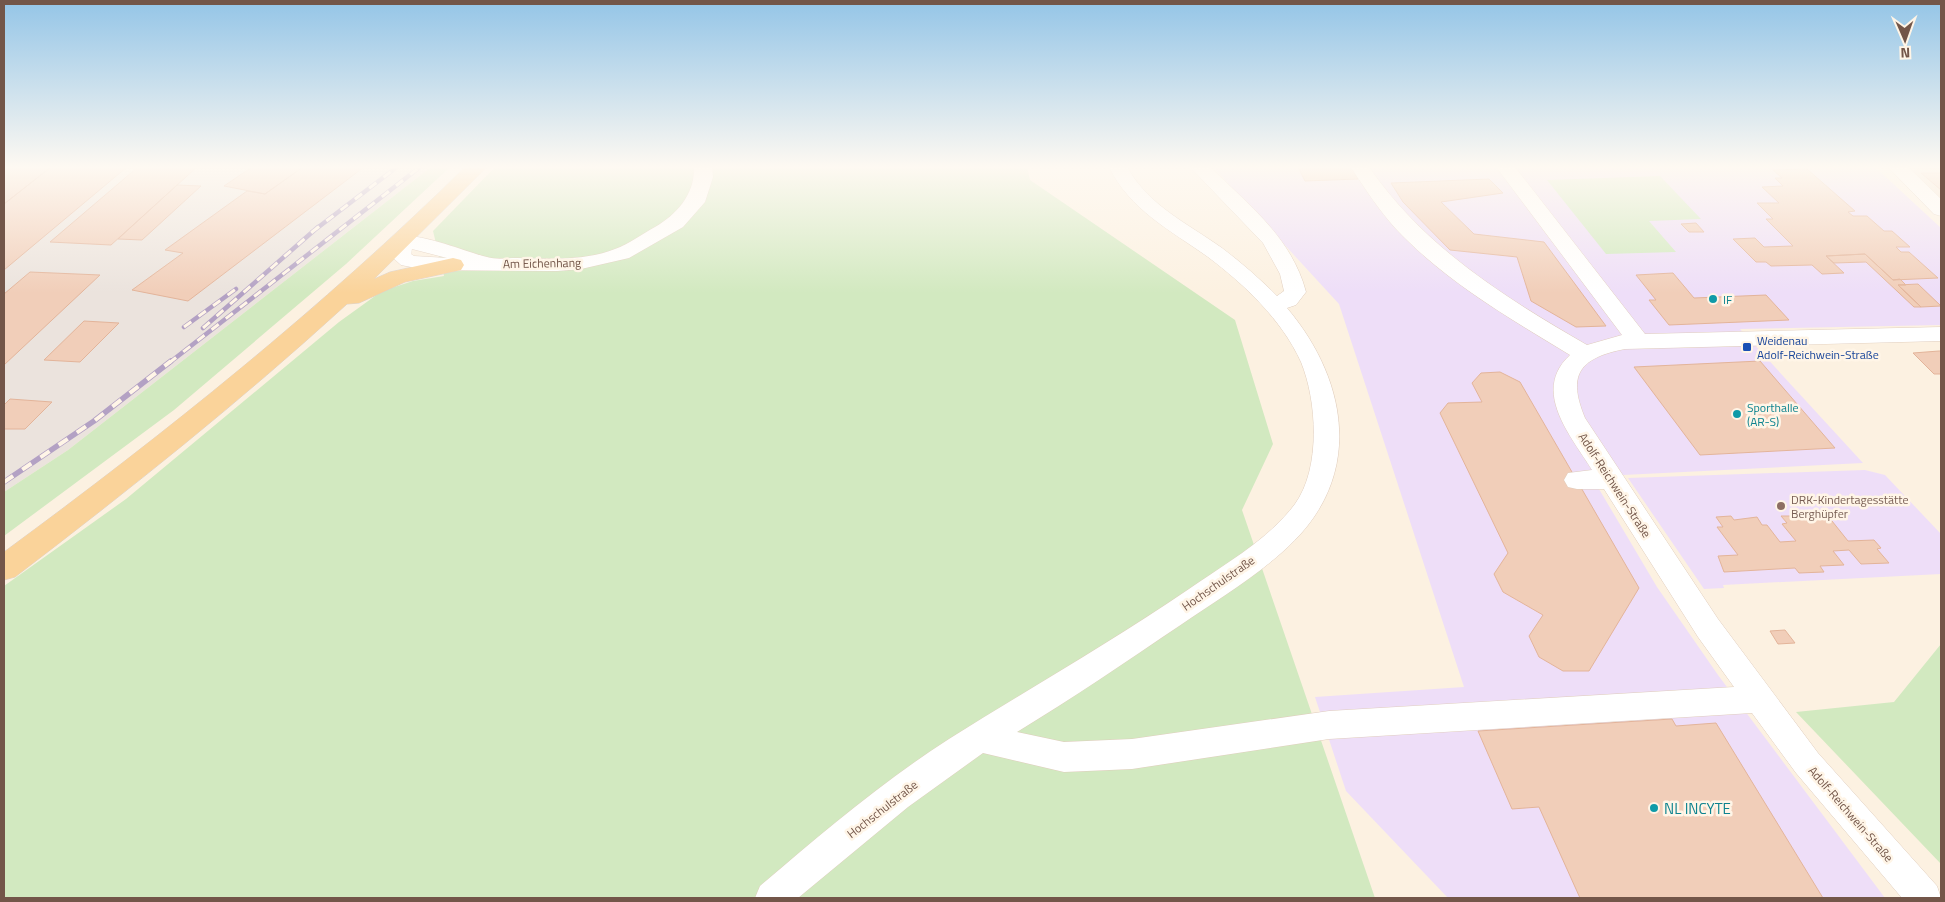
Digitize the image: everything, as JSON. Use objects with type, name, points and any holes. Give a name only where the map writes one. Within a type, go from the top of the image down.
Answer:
[{"type":"main road","points":[[4,568],[148,459],[237,387],[402,241],[434,209]]},
{"type":"main road","points":[[313,320],[379,284],[398,277],[453,265]]},
{"type":"street","name":"Am Eichenhang","points":[[483,263],[437,248],[402,241],[401,256],[408,261],[453,265],[483,263],[557,265],[581,263],[622,254],[676,223],[688,209]]},
{"type":"street","name":"Hochschulstraße","points":[[772,898],[825,853],[940,764],[1108,659],[1256,558],[1305,510],[1325,464],[1326,426],[1320,380],[1292,329],[1273,305],[1216,254],[1151,209]]},
{"type":"street","points":[[1246,209],[1271,240],[1294,283],[1295,292],[1288,300],[1273,305]]},
{"type":"street","points":[[1389,209],[1422,244],[1532,323],[1585,354]]},
{"type":"street","points":[[1537,209],[1638,341]]},
{"type":"street","name":"Adolf-Reichwein-Straße","points":[[1924,896],[1807,763],[1698,612],[1573,420],[1565,396],[1564,382],[1574,364],[1585,354],[1609,345],[1638,341],[1941,334]]},
{"type":"street","points":[[1577,480],[1610,479]]},
{"type":"street","points":[[980,738],[1064,757],[1132,754],[1329,725],[1642,713],[1760,699]]},
{"type":"shaded area","points":[[4,209],[377,209],[68,450],[4,492]]},
{"type":"shaded area","points":[[1252,209],[1921,209],[1941,228],[1941,325],[1740,329],[1863,463],[1623,475],[1596,484],[1657,587],[1718,675],[1885,898],[1448,898],[1346,791],[1315,697],[1464,687],[1339,304]]},
{"type":"shaded area","name":"DRK-Kindertagesstätte Berghüpfer","points":[[1865,470],[1885,475],[1941,534],[1941,574],[1723,585],[1724,588],[1704,589],[1628,478]]},
{"type":"green space","points":[[377,209],[405,209],[346,264],[174,410],[4,536],[4,492],[68,450]]},
{"type":"green space","points":[[454,209],[1073,209],[1235,320],[1273,444],[1242,510],[1375,898],[4,898],[4,586],[126,499],[339,322],[382,291],[413,281],[444,276],[433,231]]},
{"type":"green space","points":[[1570,209],[1692,209],[1701,219],[1649,221],[1676,252],[1606,254]]},
{"type":"green space","points":[[1941,644],[1941,864],[1796,712],[1894,702]]},
{"type":"building","points":[[4,209],[77,209],[4,270]]},
{"type":"building","points":[[89,209],[151,209],[111,245],[50,242]]},
{"type":"building","points":[[151,209],[176,209],[142,240],[118,239]]},
{"type":"building","points":[[222,209],[309,209],[188,301],[132,290],[183,253],[165,250]]},
{"type":"building","points":[[1410,209],[1448,209],[1474,234],[1544,242],[1606,326],[1576,327],[1531,301],[1517,257],[1450,250]]},
{"type":"building","points":[[1763,209],[1853,209],[1855,211],[1848,212],[1853,216],[1867,216],[1884,231],[1892,231],[1910,247],[1896,247],[1901,252],[1909,252],[1938,278],[1893,280],[1865,254],[1826,256],[1844,273],[1822,274],[1812,265],[1771,266],[1766,262],[1756,262],[1733,239],[1755,238],[1764,247],[1793,246],[1766,219],[1773,219]]},
{"type":"building","points":[[1696,223],[1704,232],[1689,232],[1681,224]]},
{"type":"building","points":[[1865,254],[1893,280],[1900,279],[1906,285],[1898,285],[1921,307],[1914,307],[1866,262],[1834,263],[1826,256]]},
{"type":"building","points":[[30,272],[100,275],[4,365],[4,294]]},
{"type":"building","name":"IF","points":[[1673,273],[1694,298],[1766,295],[1789,320],[1669,325],[1649,300],[1656,300],[1636,275]]},
{"type":"building","points":[[1918,284],[1941,306],[1921,307],[1898,285]]},
{"type":"building","points":[[84,321],[119,323],[80,362],[44,360]]},
{"type":"building","points":[[1941,351],[1941,374],[1934,374],[1913,353]]},
{"type":"building","name":"Sporthalle (AR-S)","points":[[1760,361],[1835,448],[1700,455],[1634,367]]},
{"type":"building","points":[[1500,372],[1520,382],[1639,588],[1589,671],[1563,671],[1539,657],[1529,636],[1543,615],[1503,592],[1494,574],[1508,553],[1440,413],[1448,403],[1482,402],[1472,383],[1481,373]]},
{"type":"building","points":[[10,399],[52,402],[25,429],[4,429],[4,405]]},
{"type":"building","points":[[1818,511],[1826,521],[1832,521],[1848,541],[1874,540],[1881,548],[1877,549],[1889,563],[1861,564],[1849,550],[1833,551],[1844,565],[1820,566],[1824,572],[1799,573],[1795,568],[1724,572],[1718,556],[1738,555],[1717,527],[1723,527],[1716,517],[1731,516],[1734,520],[1757,517],[1762,525],[1767,525],[1780,542],[1796,541],[1782,524],[1787,523],[1781,516],[1805,516],[1802,512]]},
{"type":"building","points":[[1785,630],[1795,643],[1778,644],[1770,631]]},
{"type":"building","name":"NL INCYTE","points":[[1672,719],[1676,726],[1716,723],[1823,898],[1580,898],[1539,807],[1512,809],[1478,731]]},
{"type":"railway","points":[[314,230],[342,209]]},
{"type":"railway","points":[[169,363],[366,209]]},
{"type":"railway","points":[[314,230],[318,227]]},
{"type":"railway","points":[[203,328],[314,230]]},
{"type":"railway","points":[[184,327],[236,289]]},
{"type":"railway","points":[[4,482],[94,421],[171,361]]},
{"type":"place","name":"IF","points":[[1713,299]]},
{"type":"place","name":"Weidenau Adolf-Reichwein-Straße","points":[[1747,347]]},
{"type":"place","name":"Sporthalle (AR-S)","points":[[1737,414]]},
{"type":"place","name":"DRK-Kindertagesstätte Berghüpfer","points":[[1781,506]]},
{"type":"place","name":"NL INCYTE","points":[[1654,808]]}]
